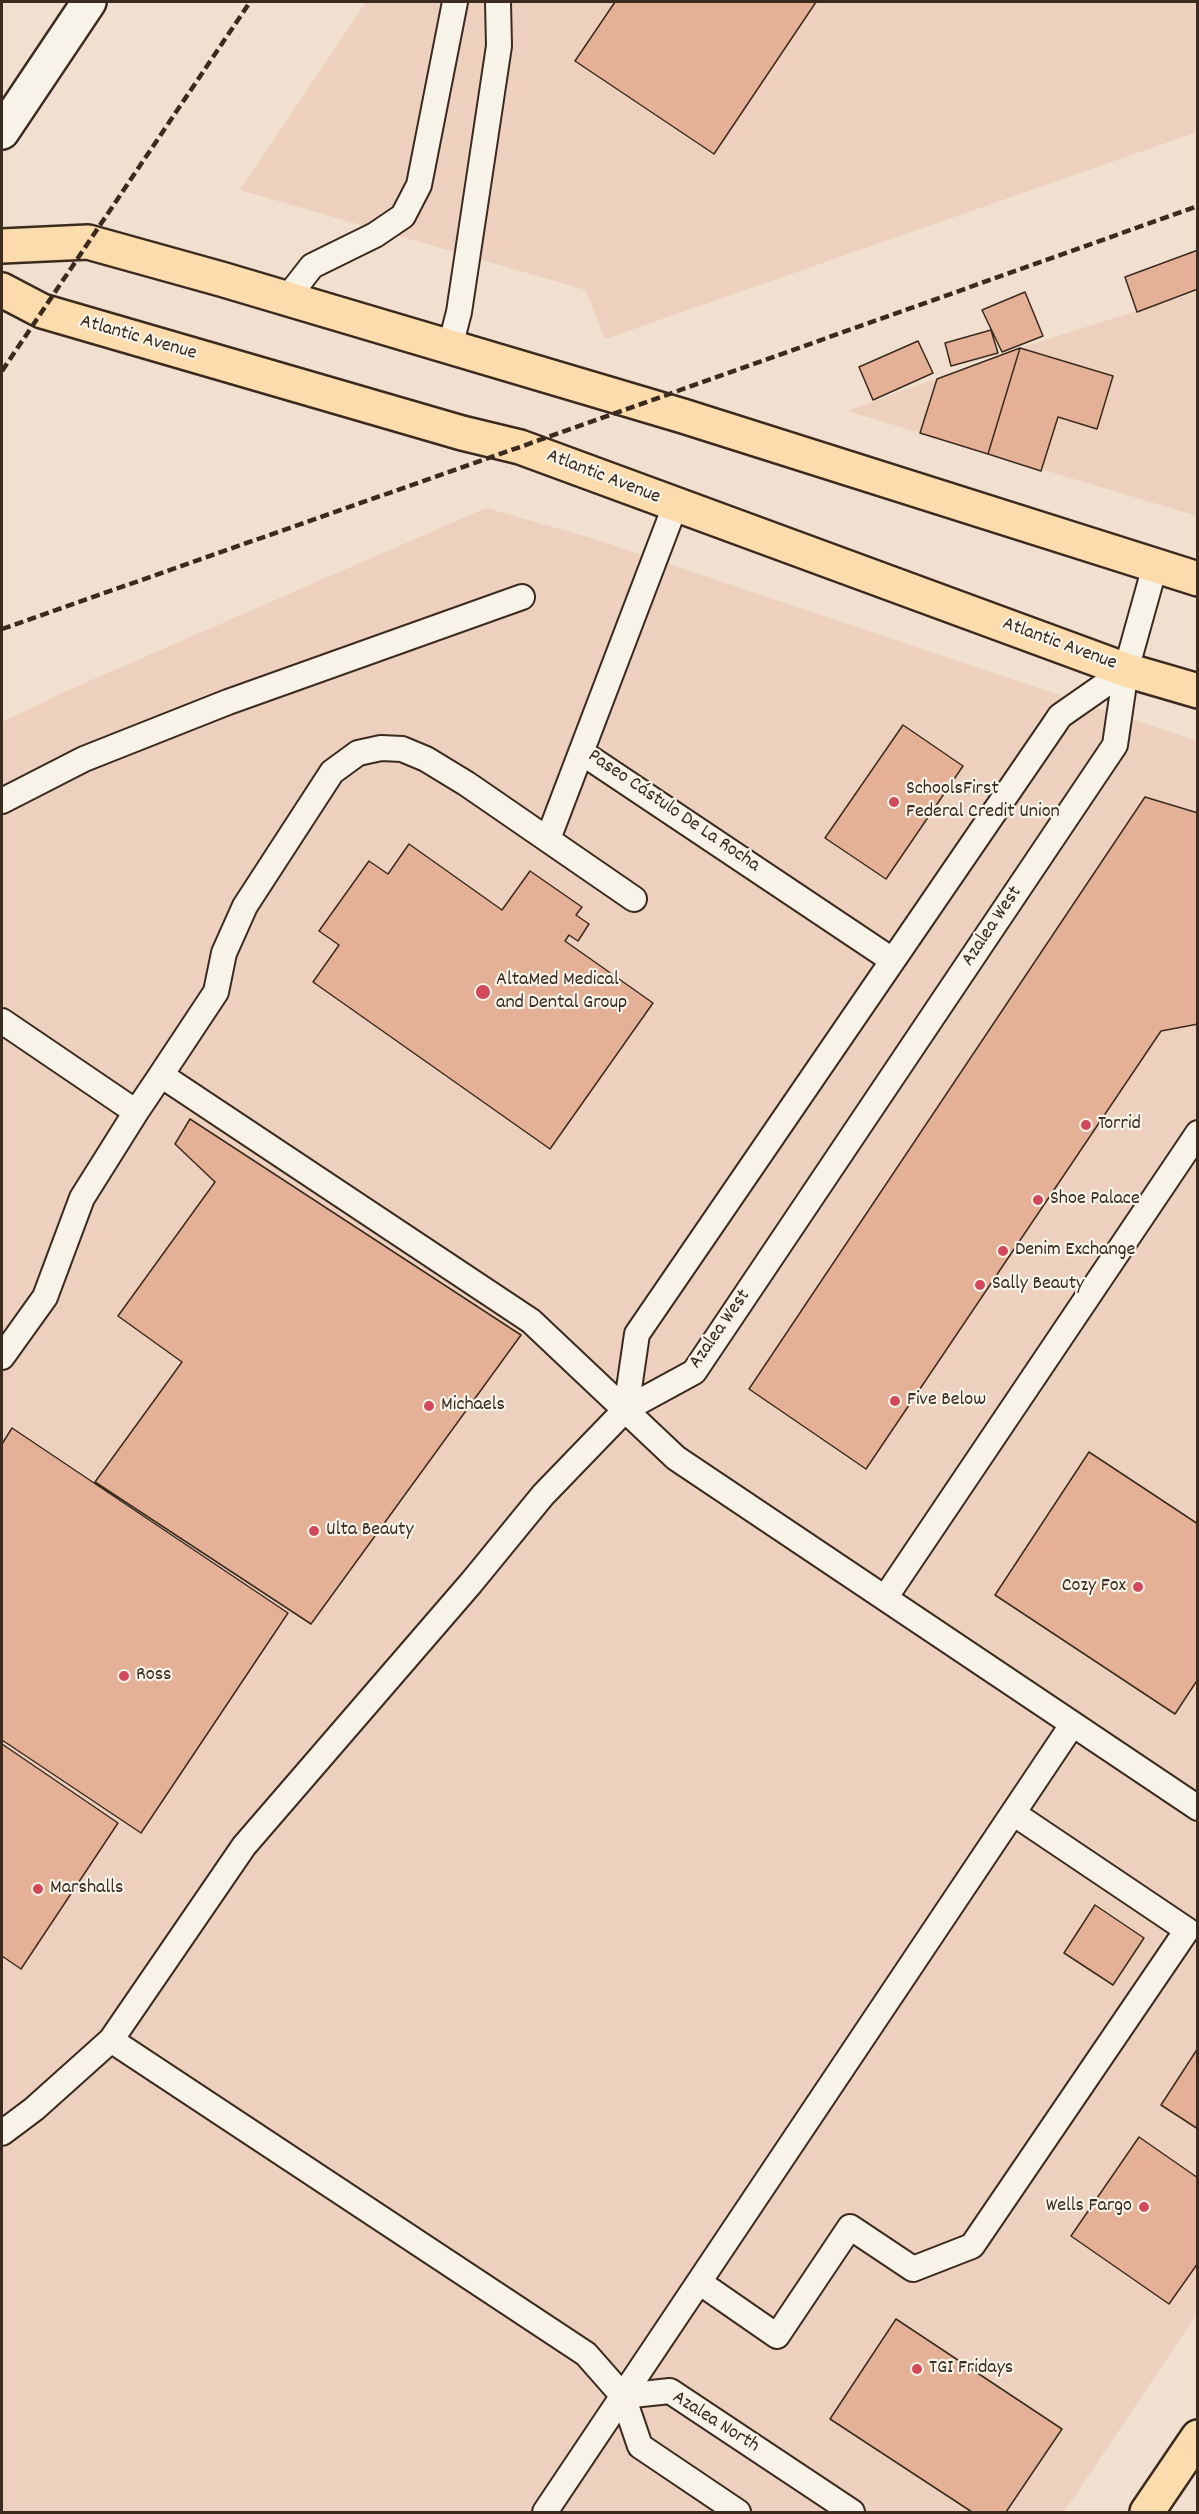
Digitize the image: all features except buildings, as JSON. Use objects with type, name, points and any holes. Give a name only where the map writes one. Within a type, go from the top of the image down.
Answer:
[{"type":"main road","points":[[2,246],[88,242],[287,298],[673,413],[1197,579]]},
{"type":"main road","name":"Atlantic Avenue","points":[[2,290],[42,311],[451,430],[520,447],[675,506],[1126,670],[1197,690]]},
{"type":"main road","points":[[1147,2512],[1197,2437]]},
{"type":"street","points":[[2,132],[89,2]]},
{"type":"lane","points":[[287,298],[312,266],[375,235],[403,216],[419,185],[455,2]]},
{"type":"lane","points":[[450,347],[459,312],[499,46],[498,2]]},
{"type":"lane","name":"Paseo Cástulo De La Rocha","points":[[675,506],[581,752],[891,960]]},
{"type":"lane","name":"Azalea West","points":[[2,2133],[111,2040],[244,1846],[471,1583],[513,1529],[626,1409],[694,1372],[1115,745],[1126,670],[1155,566]]},
{"type":"lane","points":[[2,801],[84,759],[228,702],[522,597]]},
{"type":"lane","points":[[626,1409],[637,1334],[1060,716],[1126,670]]},
{"type":"lane","points":[[2,1357],[45,1297],[82,1198],[216,992],[224,954],[251,896],[332,772],[358,753],[381,748],[402,749],[426,759],[548,838],[634,899]]},
{"type":"lane","points":[[548,838],[581,752]]},
{"type":"lane","points":[[2,1021],[136,1112]]},
{"type":"lane","points":[[161,1075],[531,1321],[676,1458],[1197,1808]]},
{"type":"lane","points":[[885,1598],[1197,1133]]},
{"type":"lane","points":[[545,2512],[1072,1725]]},
{"type":"lane","points":[[699,2282],[777,2336],[849,2227],[913,2269],[972,2246],[1187,1930],[1013,1813]]},
{"type":"lane","points":[[111,2040],[586,2354],[623,2396],[640,2446],[738,2512]]},
{"type":"lane","name":"Azalea North","points":[[623,2396],[670,2391],[852,2512]]},
{"type":"shaded area","points":[[366,2],[1197,2],[1197,132],[605,339],[586,290],[240,190]]},
{"type":"shaded area","points":[[1197,292],[1197,516],[847,411],[1020,348]]},
{"type":"shaded area","points":[[486,508],[591,538],[1197,741],[1197,2314],[1064,2512],[2,2512],[2,722],[69,690]]},
{"type":"railway","points":[[2,371],[250,2]]},
{"type":"railway","points":[[2,629],[1198,206]]},
{"type":"place","name":"SchoolsFirst Federal Credit Union","points":[[894,802]]},
{"type":"place","name":"AltaMed Medical and Dental Group","points":[[483,992]]},
{"type":"place","name":"Torrid","points":[[1086,1125]]},
{"type":"place","name":"Shoe Palace","points":[[1038,1200]]},
{"type":"place","name":"Denim Exchange","points":[[1003,1251]]},
{"type":"place","name":"Sally Beauty","points":[[980,1285]]},
{"type":"place","name":"Five Below","points":[[895,1401]]},
{"type":"place","name":"Michaels","points":[[429,1406]]},
{"type":"place","name":"Ulta Beauty","points":[[314,1531]]},
{"type":"place","name":"Cozy Fox","points":[[1138,1587]]},
{"type":"place","name":"Ross","points":[[124,1676]]},
{"type":"place","name":"Marshalls","points":[[38,1889]]},
{"type":"place","name":"Wells Fargo","points":[[1144,2207]]},
{"type":"place","name":"TGI Fridays","points":[[917,2369]]}]
